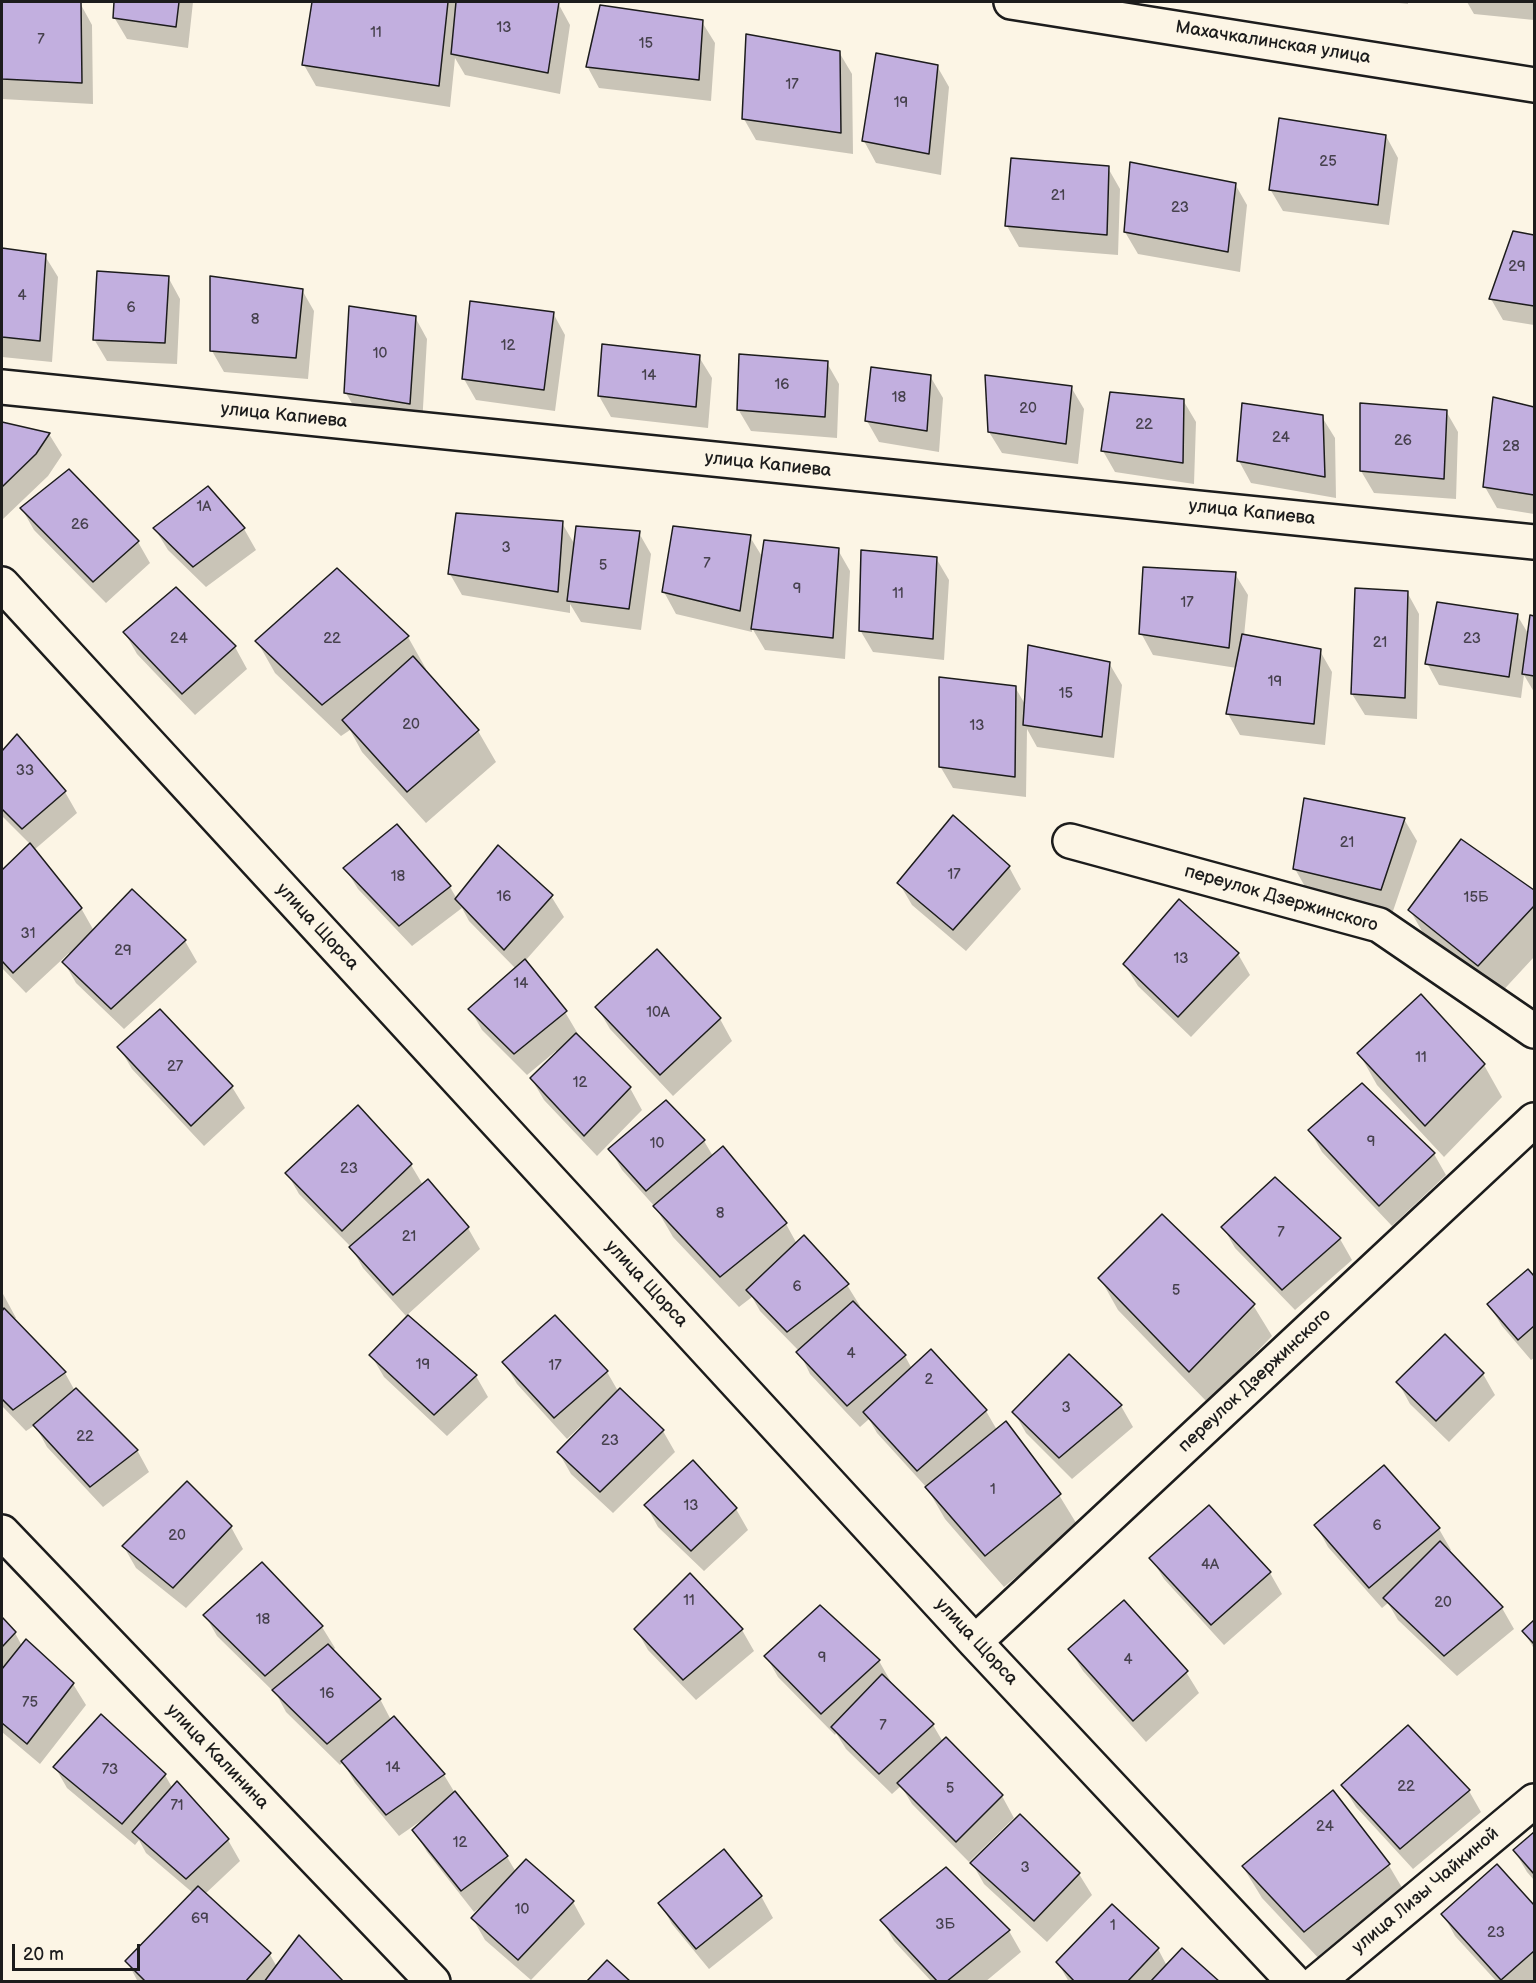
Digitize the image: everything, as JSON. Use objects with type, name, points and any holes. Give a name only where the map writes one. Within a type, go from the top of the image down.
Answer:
[{"type":"street","name":"Махачкалинская улица","points":[[1011,2],[1534,85]]},
{"type":"street","name":"улица Капиева","points":[[2,387],[1534,542]]},
{"type":"street","name":"улица Щорса","points":[[2,584],[975,1642],[1294,1982]]},
{"type":"street","name":"переулок Дзержинского","points":[[1071,841],[1379,925],[1534,1031]]},
{"type":"street","name":"переулок Дзержинского","points":[[975,1642],[1534,1120]]},
{"type":"street","name":"улица Калинина","points":[[2,1532],[433,1982]]},
{"type":"street","name":"улица Лизы Чайкиной","points":[[1317,1982],[1534,1801]]},
{"type":"building","points":[[2,2],[81,2],[82,83],[2,79]]},
{"type":"building","points":[[114,2],[179,2],[176,27],[113,18]]},
{"type":"building","points":[[312,2],[448,2],[439,86],[302,65]]},
{"type":"building","points":[[456,2],[559,2],[548,73],[451,54]]},
{"type":"building","points":[[600,5],[703,20],[699,80],[586,67]]},
{"type":"building","points":[[746,34],[840,51],[841,133],[742,119]]},
{"type":"building","points":[[876,53],[938,65],[929,154],[862,141]]},
{"type":"building","points":[[1279,118],[1386,135],[1378,205],[1269,190]]},
{"type":"building","points":[[1011,158],[1109,166],[1107,235],[1005,226]]},
{"type":"building","points":[[1130,162],[1236,183],[1228,252],[1124,232]]},
{"type":"building","points":[[1513,231],[1534,235],[1534,306],[1489,299]]},
{"type":"building","points":[[2,248],[46,254],[40,341],[2,337]]},
{"type":"building","points":[[97,271],[169,276],[165,343],[93,340]]},
{"type":"building","points":[[210,276],[303,289],[296,358],[210,351]]},
{"type":"building","points":[[470,301],[554,312],[544,390],[462,379]]},
{"type":"building","points":[[349,306],[416,316],[410,404],[344,393]]},
{"type":"building","points":[[602,344],[700,355],[696,407],[598,396]]},
{"type":"building","points":[[739,354],[828,361],[825,417],[737,410]]},
{"type":"building","points":[[871,367],[931,375],[927,431],[865,421]]},
{"type":"building","points":[[985,375],[1072,386],[1066,444],[988,432]]},
{"type":"building","points":[[1110,392],[1184,399],[1183,463],[1101,451]]},
{"type":"building","points":[[1493,397],[1534,407],[1534,495],[1483,487]]},
{"type":"building","points":[[1242,403],[1323,415],[1325,477],[1237,461]]},
{"type":"building","points":[[1360,403],[1447,410],[1444,479],[1360,471]]},
{"type":"building","points":[[2,422],[50,433],[36,454],[2,487]]},
{"type":"building","points":[[69,469],[139,541],[93,582],[20,508]]},
{"type":"building","points":[[208,486],[245,528],[193,567],[153,528]]},
{"type":"building","points":[[456,513],[563,521],[558,592],[448,574]]},
{"type":"building","points":[[576,526],[640,531],[629,609],[567,601]]},
{"type":"building","points":[[673,526],[751,535],[740,611],[662,592]]},
{"type":"building","points":[[764,540],[839,548],[833,638],[751,629]]},
{"type":"building","points":[[861,550],[937,557],[933,639],[859,631]]},
{"type":"building","points":[[1143,567],[1236,572],[1229,648],[1139,634]]},
{"type":"building","points":[[337,568],[409,636],[322,705],[255,641]]},
{"type":"building","points":[[176,587],[236,646],[182,694],[123,632]]},
{"type":"building","points":[[1355,588],[1408,591],[1405,698],[1351,694]]},
{"type":"building","points":[[1437,602],[1518,614],[1509,677],[1425,664]]},
{"type":"building","points":[[1530,615],[1534,616],[1534,676],[1522,674]]},
{"type":"building","points":[[1242,634],[1321,649],[1314,724],[1226,714]]},
{"type":"building","points":[[1028,645],[1110,662],[1102,737],[1023,725]]},
{"type":"building","points":[[413,656],[479,730],[407,792],[342,720]]},
{"type":"building","points":[[939,677],[1016,686],[1015,777],[939,767]]},
{"type":"building","points":[[17,734],[66,791],[22,829],[2,809],[2,751]]},
{"type":"building","points":[[1304,798],[1405,818],[1381,890],[1293,869]]},
{"type":"building","points":[[953,815],[1010,866],[953,930],[897,883]]},
{"type":"building","points":[[397,824],[451,886],[399,926],[343,868]]},
{"type":"building","points":[[1461,839],[1534,890],[1534,906],[1478,966],[1408,910]]},
{"type":"building","points":[[30,843],[82,908],[13,973],[2,961],[2,870]]},
{"type":"building","points":[[498,845],[553,895],[504,950],[455,899]]},
{"type":"building","points":[[132,889],[186,940],[111,1009],[62,962]]},
{"type":"building","points":[[1179,899],[1239,953],[1178,1017],[1123,964]]},
{"type":"building","points":[[657,949],[721,1018],[660,1075],[595,1007]]},
{"type":"building","points":[[525,959],[567,1011],[514,1054],[468,1009]]},
{"type":"building","points":[[1421,994],[1485,1064],[1425,1126],[1357,1053]]},
{"type":"building","points":[[160,1009],[233,1086],[191,1126],[117,1047]]},
{"type":"building","points":[[576,1033],[631,1087],[584,1136],[530,1078]]},
{"type":"building","points":[[1362,1083],[1435,1153],[1379,1206],[1308,1130]]},
{"type":"building","points":[[666,1100],[705,1140],[646,1191],[608,1149]]},
{"type":"building","points":[[358,1105],[412,1164],[342,1231],[285,1173]]},
{"type":"building","points":[[723,1146],[787,1223],[720,1277],[653,1206]]},
{"type":"building","points":[[1275,1177],[1341,1238],[1282,1290],[1221,1227]]},
{"type":"building","points":[[428,1179],[469,1227],[393,1295],[349,1247]]},
{"type":"building","points":[[1162,1214],[1255,1304],[1189,1372],[1098,1278]]},
{"type":"building","points":[[804,1235],[849,1284],[787,1332],[746,1290]]},
{"type":"building","points":[[1528,1269],[1534,1276],[1534,1326],[1518,1340],[1487,1304]]},
{"type":"building","points":[[853,1301],[906,1355],[847,1406],[796,1352]]},
{"type":"building","points":[[4,1308],[66,1372],[13,1410],[2,1399],[2,1311]]},
{"type":"building","points":[[408,1315],[477,1375],[434,1415],[369,1355]]},
{"type":"building","points":[[555,1315],[608,1371],[554,1418],[502,1362]]},
{"type":"building","points":[[1445,1334],[1484,1373],[1436,1421],[1396,1382]]},
{"type":"building","points":[[931,1349],[987,1410],[917,1471],[863,1412]]},
{"type":"building","points":[[1069,1354],[1122,1405],[1059,1458],[1012,1412]]},
{"type":"building","points":[[76,1388],[138,1450],[90,1487],[33,1425]]},
{"type":"building","points":[[620,1388],[664,1430],[600,1492],[557,1452]]},
{"type":"building","points":[[1006,1421],[1061,1494],[985,1556],[925,1487]]},
{"type":"building","points":[[693,1460],[737,1508],[691,1551],[644,1505]]},
{"type":"building","points":[[1384,1465],[1440,1528],[1369,1588],[1314,1525]]},
{"type":"building","points":[[187,1481],[232,1526],[173,1588],[122,1546]]},
{"type":"building","points":[[1209,1505],[1271,1572],[1211,1625],[1149,1558]]},
{"type":"building","points":[[1440,1541],[1503,1607],[1444,1656],[1383,1598]]},
{"type":"building","points":[[262,1562],[323,1626],[265,1676],[203,1615]]},
{"type":"building","points":[[690,1573],[743,1629],[683,1680],[634,1629]]},
{"type":"building","points":[[1124,1600],[1188,1671],[1133,1721],[1068,1649]]},
{"type":"building","points":[[820,1605],[880,1660],[821,1714],[764,1656]]},
{"type":"building","points":[[2,1617],[16,1632],[2,1647]]},
{"type":"building","points":[[1534,1620],[1534,1644],[1522,1631]]},
{"type":"building","points":[[26,1639],[74,1683],[27,1744],[2,1723],[2,1669]]},
{"type":"building","points":[[328,1644],[381,1699],[327,1744],[272,1690]]},
{"type":"building","points":[[882,1674],[934,1724],[879,1774],[831,1727]]},
{"type":"building","points":[[101,1714],[166,1774],[122,1824],[53,1767]]},
{"type":"building","points":[[394,1716],[445,1774],[386,1815],[341,1761]]},
{"type":"building","points":[[1408,1725],[1470,1790],[1400,1849],[1341,1785]]},
{"type":"building","points":[[946,1737],[1003,1795],[956,1842],[897,1783]]},
{"type":"building","points":[[177,1781],[229,1839],[186,1879],[132,1832]]},
{"type":"building","points":[[1333,1790],[1390,1864],[1304,1932],[1242,1866]]},
{"type":"building","points":[[455,1791],[508,1856],[461,1891],[412,1830]]},
{"type":"building","points":[[1020,1814],[1080,1873],[1034,1921],[970,1863]]},
{"type":"building","points":[[1534,1832],[1534,1874],[1513,1850]]},
{"type":"building","points":[[724,1849],[762,1896],[696,1949],[658,1903]]},
{"type":"building","points":[[526,1859],[574,1901],[518,1960],[471,1918]]},
{"type":"building","points":[[1497,1864],[1534,1905],[1534,1951],[1501,1980],[1441,1914]]},
{"type":"building","points":[[946,1867],[1010,1930],[946,1982],[938,1982],[880,1920]]},
{"type":"building","points":[[198,1886],[271,1953],[245,1982],[146,1982],[125,1961]]},
{"type":"building","points":[[1112,1904],[1159,1948],[1127,1982],[1075,1982],[1056,1962]]},
{"type":"building","points":[[299,1935],[344,1982],[264,1982]]},
{"type":"building","points":[[1182,1948],[1220,1982],[1150,1982]]},
{"type":"building","points":[[607,1960],[631,1982],[586,1982]]}]
